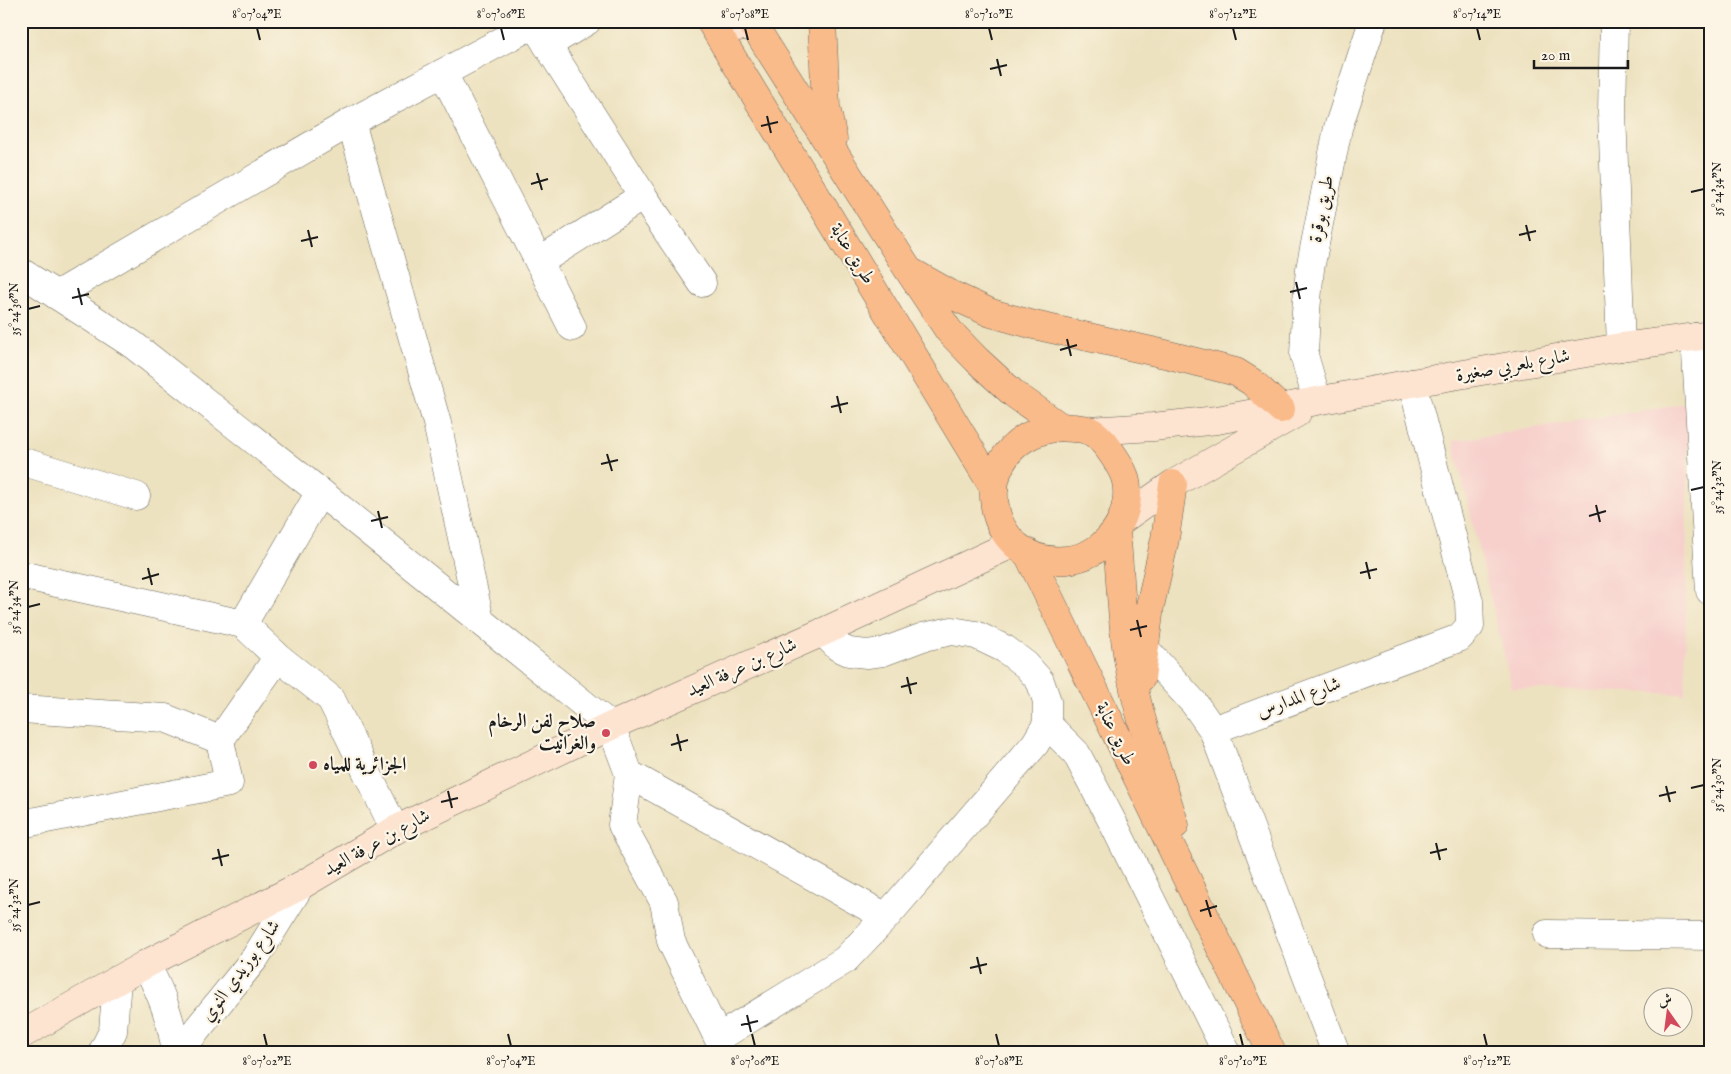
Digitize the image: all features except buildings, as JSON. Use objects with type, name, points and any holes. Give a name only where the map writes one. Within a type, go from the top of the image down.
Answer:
[{"type":"main road","points":[[822,21],[826,107],[836,153]]},
{"type":"main road","points":[[715,24],[755,22]]},
{"type":"main road","name":"طريق عنابة","points":[[755,22],[909,271],[949,331],[1014,394],[1061,427]]},
{"type":"main road","name":"طريق عنابة","points":[[715,24],[994,488]]},
{"type":"main road","points":[[909,271],[952,295],[991,313],[1034,325],[1236,372],[1252,382],[1281,409]]},
{"type":"main road","name":"شارع بلعربي صغيرة","points":[[1089,431],[1153,428],[1217,420],[1412,383],[1621,347],[1702,336]]},
{"type":"main road","name":"شارع بلعربي صغيرة","points":[[1120,525],[1173,484],[1318,400]]},
{"type":"main road","points":[[1061,427],[1089,431],[1106,445],[1118,461],[1125,479],[1127,499],[1120,525],[1105,543],[1092,553],[1076,559],[1059,561],[1043,558],[1021,547],[1004,531],[994,503],[994,488],[996,474],[1010,450],[1021,440],[1034,433],[1061,427]]},
{"type":"main road","points":[[1138,706],[1150,606],[1165,539],[1173,484]]},
{"type":"main road","name":"طريق عنابة","points":[[1120,525],[1124,625],[1130,673],[1138,706],[1203,915]]},
{"type":"main road","name":"طريق عنابة","points":[[1021,547],[1272,1053]]},
{"type":"main road","name":"شارع بن عرفة العيد","points":[[21,1035],[146,964],[300,886],[395,830],[611,726],[1021,547]]},
{"type":"street","points":[[56,295],[351,122],[443,73],[538,30],[587,21]]},
{"type":"street","name":"طريق بوقرة","points":[[1318,400],[1304,355],[1310,269],[1338,128],[1373,21]]},
{"type":"street","points":[[1614,21],[1612,112],[1621,347]]},
{"type":"street","points":[[538,30],[643,196],[702,283]]},
{"type":"street","points":[[443,73],[572,327]]},
{"type":"street","points":[[351,122],[437,423],[480,621]]},
{"type":"street","points":[[539,262],[643,196]]},
{"type":"street","points":[[21,272],[132,344],[320,492],[611,726],[630,774],[622,826],[664,902],[671,941],[718,1038],[845,960],[886,917],[1035,744],[1047,724],[1047,701],[1040,681],[1026,665],[1006,649],[976,635],[952,630],[923,637],[883,652],[867,654],[850,652],[838,647],[823,632]]},
{"type":"street","points":[[1702,336],[1710,591]]},
{"type":"street","name":"شارع المدارس","points":[[1213,730],[1459,638],[1470,626],[1469,601],[1412,383]]},
{"type":"street","points":[[21,461],[136,496]]},
{"type":"street","points":[[244,624],[320,492]]},
{"type":"street","points":[[21,574],[244,624],[278,657],[331,699],[395,830]]},
{"type":"street","points":[[1145,649],[1194,703],[1213,730],[1336,1053]]},
{"type":"street","points":[[21,824],[229,783],[220,740],[278,657]]},
{"type":"street","points":[[21,709],[165,718],[220,740]]},
{"type":"street","points":[[1047,724],[1076,754],[1113,823],[1227,1053]]},
{"type":"street","points":[[630,774],[886,917]]},
{"type":"street","name":"شارع بوزيدي النوي","points":[[177,1053],[255,958],[300,886]]},
{"type":"street","points":[[1547,934],[1710,936]]},
{"type":"street","points":[[146,964],[163,998],[177,1053]]},
{"type":"street","points":[[102,1053],[113,1031],[118,980]]},
{"type":"shaded area","points":[[1688,403],[1685,694],[1512,688],[1453,441]]},
{"type":"place","name":"صلاح لفن الرخام والغرانيت","points":[[606,733]]},
{"type":"place","name":"الجزائرية للمياه","points":[[313,765]]}]
